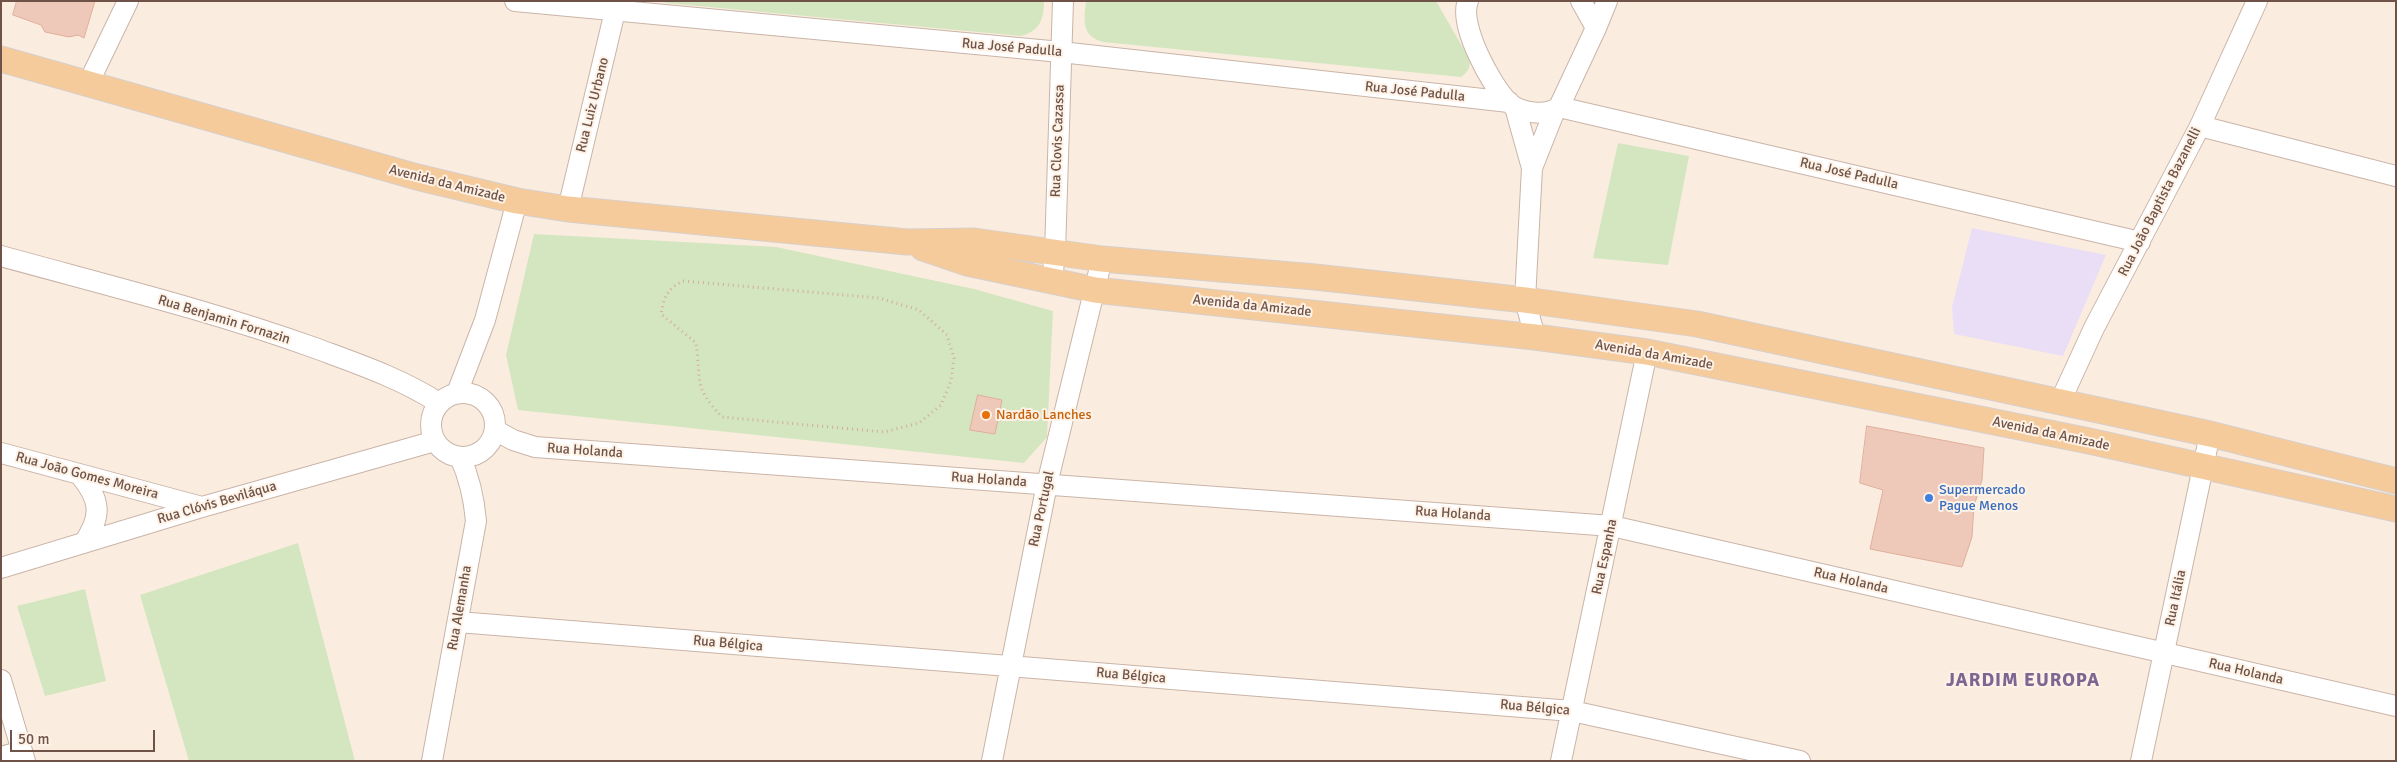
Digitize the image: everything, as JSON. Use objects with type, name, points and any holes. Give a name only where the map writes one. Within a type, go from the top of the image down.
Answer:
[{"type":"main road","name":"Avenida da Amizade","points":[[1,59],[417,177],[517,201],[568,209],[907,242],[974,241],[1102,259],[1315,277],[1525,300],[1697,324],[2210,434],[2396,481]]},
{"type":"main road","name":"Avenida da Amizade","points":[[907,242],[967,263],[1096,290],[1536,337],[1647,352],[2204,466],[2396,509]]},
{"type":"main road","points":[[1647,352],[1657,332],[1697,324]]},
{"type":"street","points":[[88,84],[128,1]]},
{"type":"street","name":"Rua José Padulla","points":[[515,1],[618,6],[1061,52],[1512,104],[1531,112],[1557,109],[2140,242]]},
{"type":"street","name":"Rua Clovis Cazassa","points":[[1052,281],[1055,252],[1063,1]]},
{"type":"street","points":[[1581,1],[1596,28]]},
{"type":"street","points":[[1536,337],[1525,300],[1532,168],[1557,109],[1596,28],[1606,1]]},
{"type":"street","name":"Rua João Baptista Bazanelli","points":[[2060,402],[2094,328],[2200,126],[2257,1]]},
{"type":"street","points":[[1464,4],[1470,35],[1490,74],[1512,104],[1532,168]]},
{"type":"street","name":"Rua Luiz Urbano","points":[[568,209],[618,6]]},
{"type":"street","points":[[2200,126],[2396,176]]},
{"type":"street","points":[[457,393],[485,320],[517,201]]},
{"type":"street","name":"Rua Benjamin Fornazin","points":[[1,256],[267,331],[383,373],[414,387],[439,403]]},
{"type":"street","name":"Rua Portugal","points":[[992,761],[1047,484],[1096,290],[1102,259]]},
{"type":"street","name":"Rua Espanha","points":[[1561,761],[1612,526],[1647,352]]},
{"type":"street","points":[[457,393],[469,393],[481,398],[490,406],[495,418],[495,430],[492,440],[478,453],[460,457],[450,455],[435,442],[431,421],[433,411],[439,403],[447,396],[457,393]]},
{"type":"street","name":"Rua Holanda","points":[[495,430],[513,440],[535,448],[1612,526],[2396,706]]},
{"type":"street","name":"Rua Itália","points":[[2142,761],[2210,434]]},
{"type":"street","name":"Rua Clóvis Beviláqua","points":[[1,568],[202,507],[435,442]]},
{"type":"street","name":"Rua João Gomes Moreira","points":[[1,453],[202,507]]},
{"type":"street","name":"Rua Alemanha","points":[[432,761],[476,521],[474,498],[469,476],[460,457]]},
{"type":"street","points":[[80,475],[93,490],[98,508],[95,527],[84,543]]},
{"type":"street","name":"Rua Bélgica","points":[[458,622],[1572,711],[1800,761]]},
{"type":"street","points":[[1,680],[24,756],[1,757]]},
{"type":"path","points":[[683,281],[715,284],[878,298],[919,310],[947,335],[954,358],[951,382],[941,405],[920,423],[884,432],[722,417],[706,400],[698,382],[699,361],[696,343],[662,314],[663,298],[672,287],[683,281]]},
{"type":"shaded area","points":[[1972,228],[2106,255],[2063,356],[1954,334],[1952,307]]},
{"type":"green space","points":[[662,1],[1044,1],[1040,23],[1033,31],[1021,36],[666,3]]},
{"type":"green space","points":[[1086,1],[1436,1],[1470,60],[1470,65],[1467,72],[1461,77],[1103,42],[1091,36],[1087,31],[1085,21]]},
{"type":"green space","points":[[1618,143],[1689,156],[1668,265],[1593,258]]},
{"type":"green space","points":[[534,234],[776,247],[974,289],[1053,311],[1047,437],[1024,463],[518,410],[506,355]]},
{"type":"green space","points":[[298,543],[355,761],[189,761],[140,595]]},
{"type":"green space","points":[[85,589],[106,681],[45,696],[17,606]]},
{"type":"building","points":[[17,1],[95,1],[84,38],[78,35],[69,37],[45,32],[41,25],[13,15]]},
{"type":"building","name":"Nardão Lanches","points":[[978,395],[1002,400],[995,434],[970,430]]},
{"type":"building","name":"Supermercado Pague Menos","points":[[1867,426],[1984,448],[1982,480],[1974,506],[1972,537],[1962,567],[1870,549],[1883,490],[1860,483]]},
{"type":"place","name":"Nardão Lanches","points":[[986,415]]},
{"type":"place","name":"Supermercado Pague Menos","points":[[1929,498]]},
{"type":"district","name":"JARDIM EUROPA","points":[[2023,681]]}]
